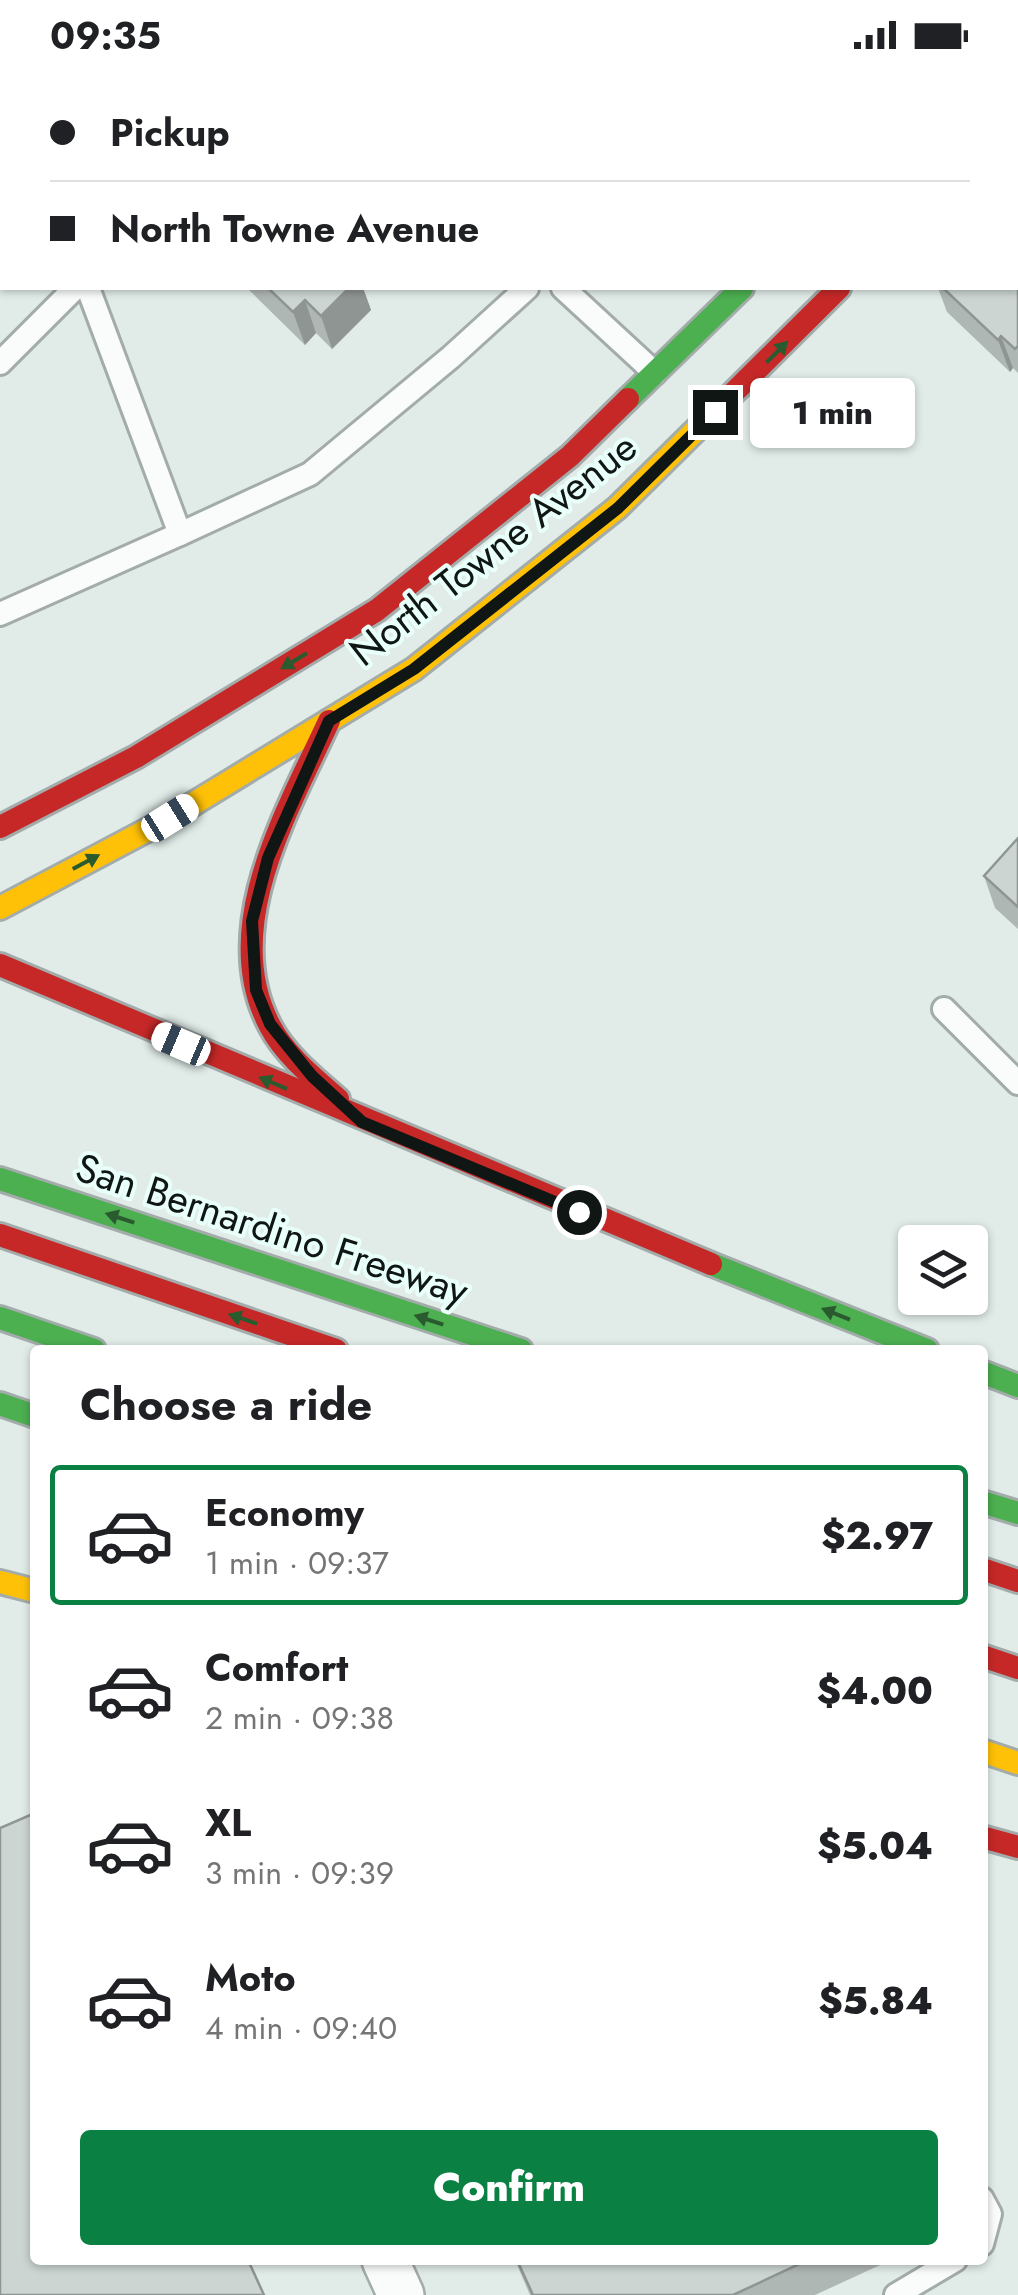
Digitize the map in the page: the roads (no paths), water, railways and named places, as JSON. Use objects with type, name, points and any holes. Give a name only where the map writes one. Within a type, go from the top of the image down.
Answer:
[{"type":"main road","name":"North Towne Avenue","points":[[0,827],[136,757],[377,610],[570,456],[740,290]]},
{"type":"main road","name":"North Towne Avenue","points":[[0,908],[170,818],[414,669],[618,508],[837,290]]},
{"type":"main road","points":[[329,721],[268,858],[252,921],[256,990],[270,1024],[289,1051],[362,1122]]},
{"type":"main road","points":[[0,965],[362,1122],[914,1345]]},
{"type":"main road","name":"San Bernardino Freeway","points":[[0,1178],[506,1345]]},
{"type":"main road","points":[[0,1236],[321,1345]]},
{"type":"main road","points":[[0,1318],[79,1345]]},
{"type":"main road","points":[[988,1374],[1018,1386]]},
{"type":"main road","points":[[0,1404],[30,1414]]},
{"type":"main road","points":[[988,1504],[1018,1513]]},
{"type":"main road","points":[[988,1571],[1018,1581]]},
{"type":"main road","points":[[0,1582],[30,1590]]},
{"type":"main road","points":[[988,1658],[1018,1668]]},
{"type":"main road","points":[[988,1752],[1018,1763]]},
{"type":"main road","points":[[988,1839],[1018,1847]]},
{"type":"street","points":[[387,2265],[401,2295]]},
{"type":"lane","points":[[0,363],[74,290]]},
{"type":"lane","points":[[89,290],[180,534]]},
{"type":"lane","points":[[0,614],[310,474],[525,290]]},
{"type":"lane","points":[[565,290],[655,373]]},
{"type":"lane","points":[[944,1009],[1018,1083]]},
{"type":"lane","points":[[896,2295],[947,2265]]}]
